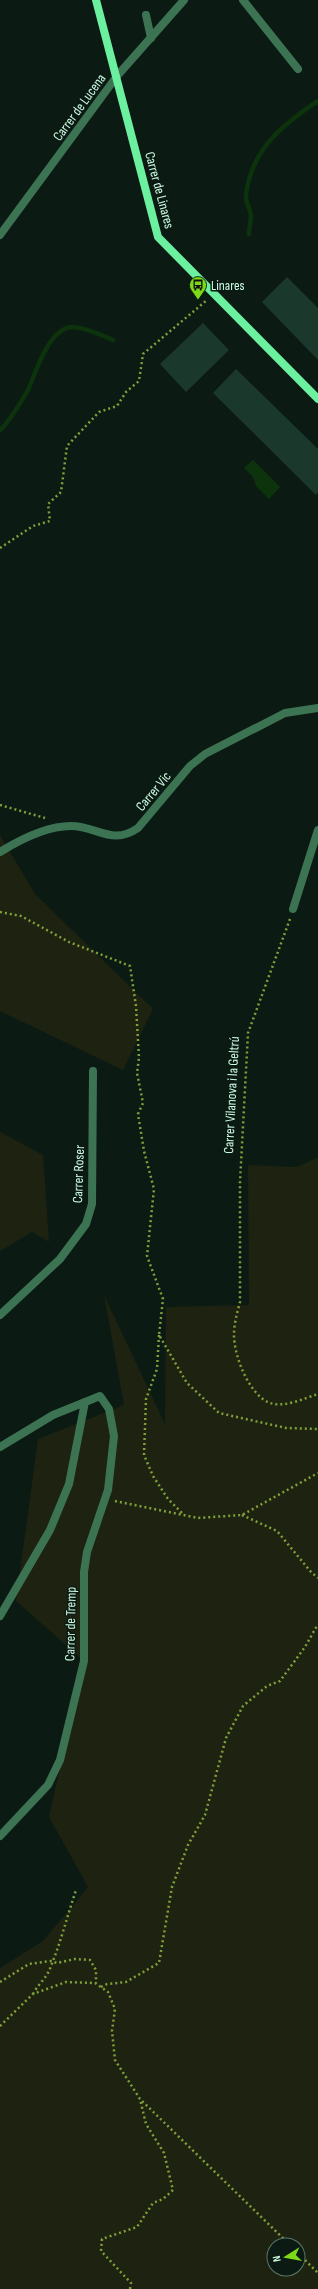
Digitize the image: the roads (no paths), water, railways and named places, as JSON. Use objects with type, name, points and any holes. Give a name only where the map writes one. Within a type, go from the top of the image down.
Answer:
[{"type":"street","name":"Carrer de Linares","points":[[96,0],[158,237],[318,399]]},
{"type":"street","points":[[243,0],[298,68]]},
{"type":"street","name":"Carrer de Lucena","points":[[0,235],[117,76],[183,1]]},
{"type":"street","points":[[146,15],[151,38]]},
{"type":"street","name":"Carrer Vic","points":[[0,852],[14,843],[52,828],[72,826],[111,837],[130,833],[138,828],[190,766],[205,754],[285,713],[318,708]]},
{"type":"street","points":[[293,909],[318,830]]},
{"type":"street","name":"Carrer Roser","points":[[0,1315],[60,1259],[86,1224],[92,1204],[93,1071]]},
{"type":"street","name":"Carrer de Tremp","points":[[0,1836],[48,1785],[60,1760],[84,1661],[84,1572],[87,1552],[108,1490],[114,1436],[109,1409],[100,1396],[85,1402]]},
{"type":"street","points":[[0,1447],[53,1415],[85,1402]]},
{"type":"street","points":[[0,1616],[50,1530],[69,1484],[85,1402]]},
{"type":"waterway","points":[[249,234],[251,215],[246,200],[246,195],[249,179],[254,165],[262,152],[281,129],[318,101]]},
{"type":"waterway","points":[[0,430],[11,417],[28,390],[44,352],[56,335],[64,330],[77,327],[113,340]]},
{"type":"place","name":"Linares","points":[[198,300]]}]
